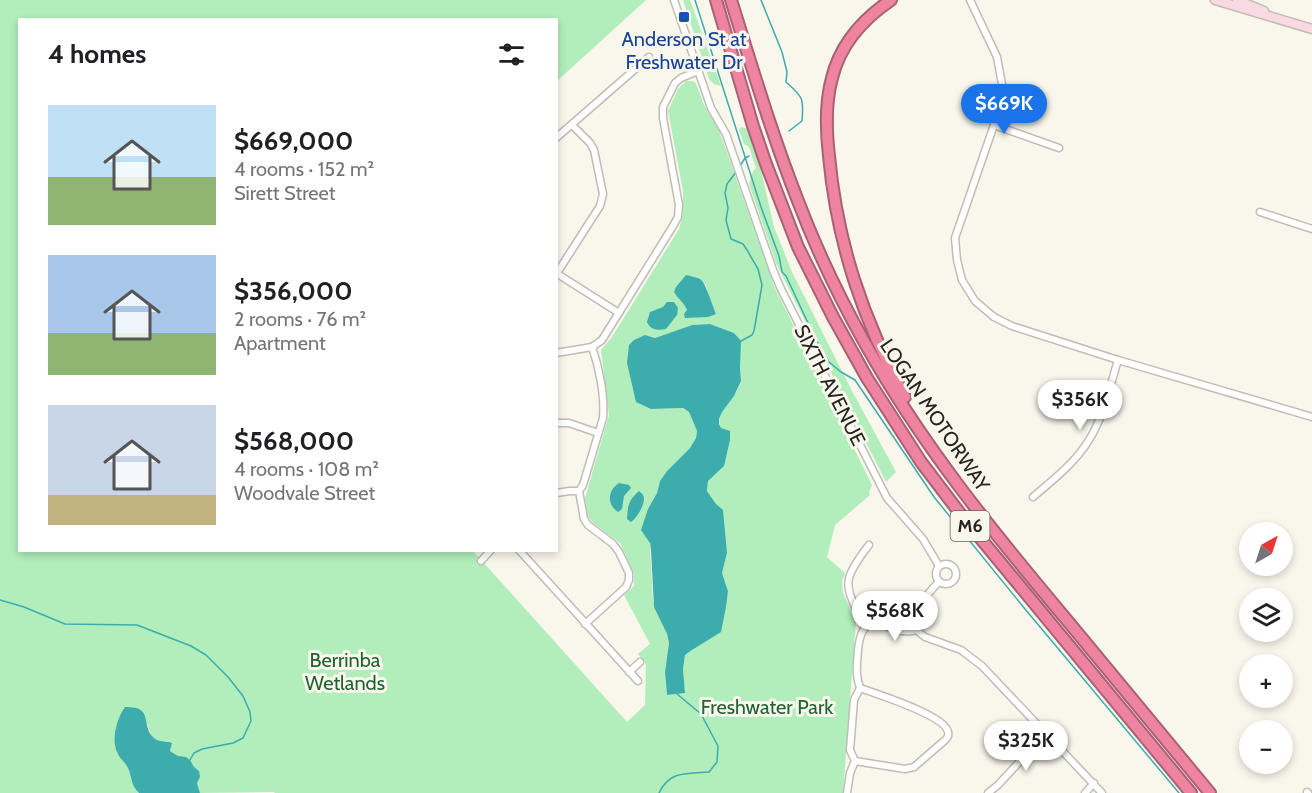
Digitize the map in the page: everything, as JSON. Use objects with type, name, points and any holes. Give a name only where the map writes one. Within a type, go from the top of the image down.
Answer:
[{"type":"highway","name":"LOGAN MOTORWAY","points":[[716,0],[753,126],[798,247],[832,317],[867,378],[906,440],[962,516],[1191,793]]},
{"type":"highway","name":"LOGAN MOTORWAY","points":[[731,0],[801,211],[853,321],[882,372],[905,410],[956,482],[1024,570],[1210,793]]},
{"type":"highway","points":[[891,0],[856,31],[835,67],[828,101],[830,169],[842,238],[864,313],[893,376],[947,462],[956,482]]},
{"type":"main road","points":[[1215,0],[1312,29]]},
{"type":"main road","points":[[1237,0],[1280,19]]},
{"type":"street","name":"SIXTH AVENUE","points":[[674,0],[711,108],[723,127],[777,279],[880,486],[887,498],[923,539],[939,566]]},
{"type":"street","points":[[970,0],[998,57],[1002,84],[1002,98],[994,125],[955,238],[962,280],[975,301],[994,318],[1012,326],[1312,417]]},
{"type":"street","points":[[558,136],[649,57]]},
{"type":"street","points":[[558,353],[592,347],[602,340],[674,226],[678,217],[679,205],[663,118],[663,106],[675,83],[698,71]]},
{"type":"street","points":[[558,271],[600,206],[603,194],[594,150],[572,124]]},
{"type":"street","points":[[994,125],[1059,147]]},
{"type":"street","points":[[1260,212],[1312,229]]},
{"type":"street","points":[[558,274],[619,313]]},
{"type":"street","points":[[585,624],[626,587],[629,580],[619,552],[584,519],[579,499],[579,491],[583,485],[604,408],[592,347]]},
{"type":"street","points":[[1033,497],[1077,457],[1089,441],[1097,424],[1118,360]]},
{"type":"street","points":[[558,423],[570,423],[598,433]]},
{"type":"street","points":[[558,493],[579,491]]},
{"type":"street","points":[[866,627],[860,618],[848,586],[849,577],[869,545]]},
{"type":"street","points":[[481,561],[489,552]]},
{"type":"street","points":[[521,552],[638,681]]},
{"type":"street","points":[[950,564],[955,569],[955,580],[949,584],[939,582],[935,574],[939,566],[950,564]]},
{"type":"street","points":[[916,630],[923,602],[939,582]]},
{"type":"street","points":[[847,793],[850,773],[855,761],[850,750],[854,700],[860,688],[856,676],[859,636],[866,627],[874,624],[903,632],[916,630]]},
{"type":"street","points":[[916,630],[925,637],[961,650],[982,666],[1102,793]]},
{"type":"street","points":[[629,672],[640,663]]},
{"type":"street","points":[[855,761],[905,769],[914,767],[948,737],[945,727],[927,714],[860,688]]},
{"type":"street","points":[[988,793],[1046,733]]},
{"type":"street","points":[[1085,793],[1094,783]]},
{"type":"green space","points":[[0,0],[646,0],[558,80],[558,18],[18,18],[18,552],[474,552],[627,722],[645,705],[646,664],[638,654],[650,644],[624,595],[634,586],[634,573],[620,543],[593,523],[588,516],[585,498],[609,415],[601,350],[612,337],[679,229],[683,215],[683,191],[668,111],[678,89],[686,81],[695,82],[704,105],[719,130],[775,288],[872,485],[870,495],[835,525],[827,557],[845,573],[842,581],[843,593],[856,621],[843,793],[200,793],[197,783],[199,771],[190,760],[170,751],[168,741],[157,741],[152,737],[142,711],[133,707],[125,707],[117,753],[128,767],[135,789],[139,793],[0,793]],"holes":[[[706,284],[716,314],[687,310],[684,303]],[[710,324],[734,333],[741,370],[740,383],[719,419],[724,466],[708,481],[707,491],[716,504],[727,553],[722,573],[728,591],[720,632],[685,655],[683,669],[685,693],[667,695],[665,672],[669,643],[653,601],[648,509],[657,493],[660,481],[690,448],[697,431],[689,412],[682,408],[651,409],[645,335],[655,338],[692,325]]]},
{"type":"green space","points":[[683,0],[690,0],[721,86],[709,79]]},
{"type":"green space","points":[[741,127],[748,129],[760,166],[774,227],[792,272],[896,472],[886,482],[776,263],[749,184],[756,168],[749,147],[744,144],[739,129]]},
{"type":"water","points":[[686,275],[702,281],[716,314],[708,317],[685,318],[684,314],[687,310],[674,292]]},
{"type":"water","points":[[667,302],[674,302],[678,308],[677,315],[666,329],[652,328],[647,322],[650,312],[663,307]]},
{"type":"water","points":[[710,324],[734,333],[741,341],[741,381],[719,419],[721,428],[730,431],[730,440],[724,466],[708,481],[707,491],[723,510],[727,553],[722,573],[728,591],[721,632],[685,655],[683,669],[685,693],[667,695],[665,672],[669,643],[654,607],[650,543],[641,530],[660,481],[690,448],[697,431],[689,412],[683,408],[651,409],[636,402],[627,363],[629,345],[645,335],[655,338],[692,325]]},
{"type":"water","points":[[619,483],[629,485],[631,488],[624,496],[622,509],[618,512],[614,509],[610,497],[613,489]]},
{"type":"water","points":[[639,491],[644,498],[643,506],[631,522],[627,519],[628,507]]},
{"type":"water","points":[[125,707],[144,713],[150,733],[154,738],[172,743],[170,751],[190,760],[199,771],[200,777],[197,783],[200,793],[139,793],[136,790],[128,768],[115,747],[116,729]]},
{"type":"waterway","points":[[695,0],[761,207],[779,256],[782,272],[829,362],[855,380],[934,497],[1179,793]]},
{"type":"waterway","points":[[761,0],[782,52],[787,72],[786,82],[799,95],[803,107],[802,121],[789,131]]},
{"type":"waterway","points":[[740,166],[749,156]]},
{"type":"waterway","points":[[736,172],[727,184],[725,193],[728,208],[726,220],[731,239],[743,244],[758,269],[762,285],[754,331],[752,335],[741,341]]},
{"type":"waterway","points":[[0,600],[65,624],[137,625],[191,646],[206,655],[243,696],[251,721],[243,738],[233,743],[202,749],[194,753],[190,760]]},
{"type":"waterway","points":[[659,793],[668,780],[686,773],[709,772],[717,762],[718,746],[701,714],[677,694]]},
{"type":"place","name":"Anderson St at Freshwater Dr","points":[[684,17]]},
{"type":"park label","name":"Berrinba Wetlands","points":[[345,672]]},
{"type":"park label","name":"Freshwater Park","points":[[767,707]]}]
